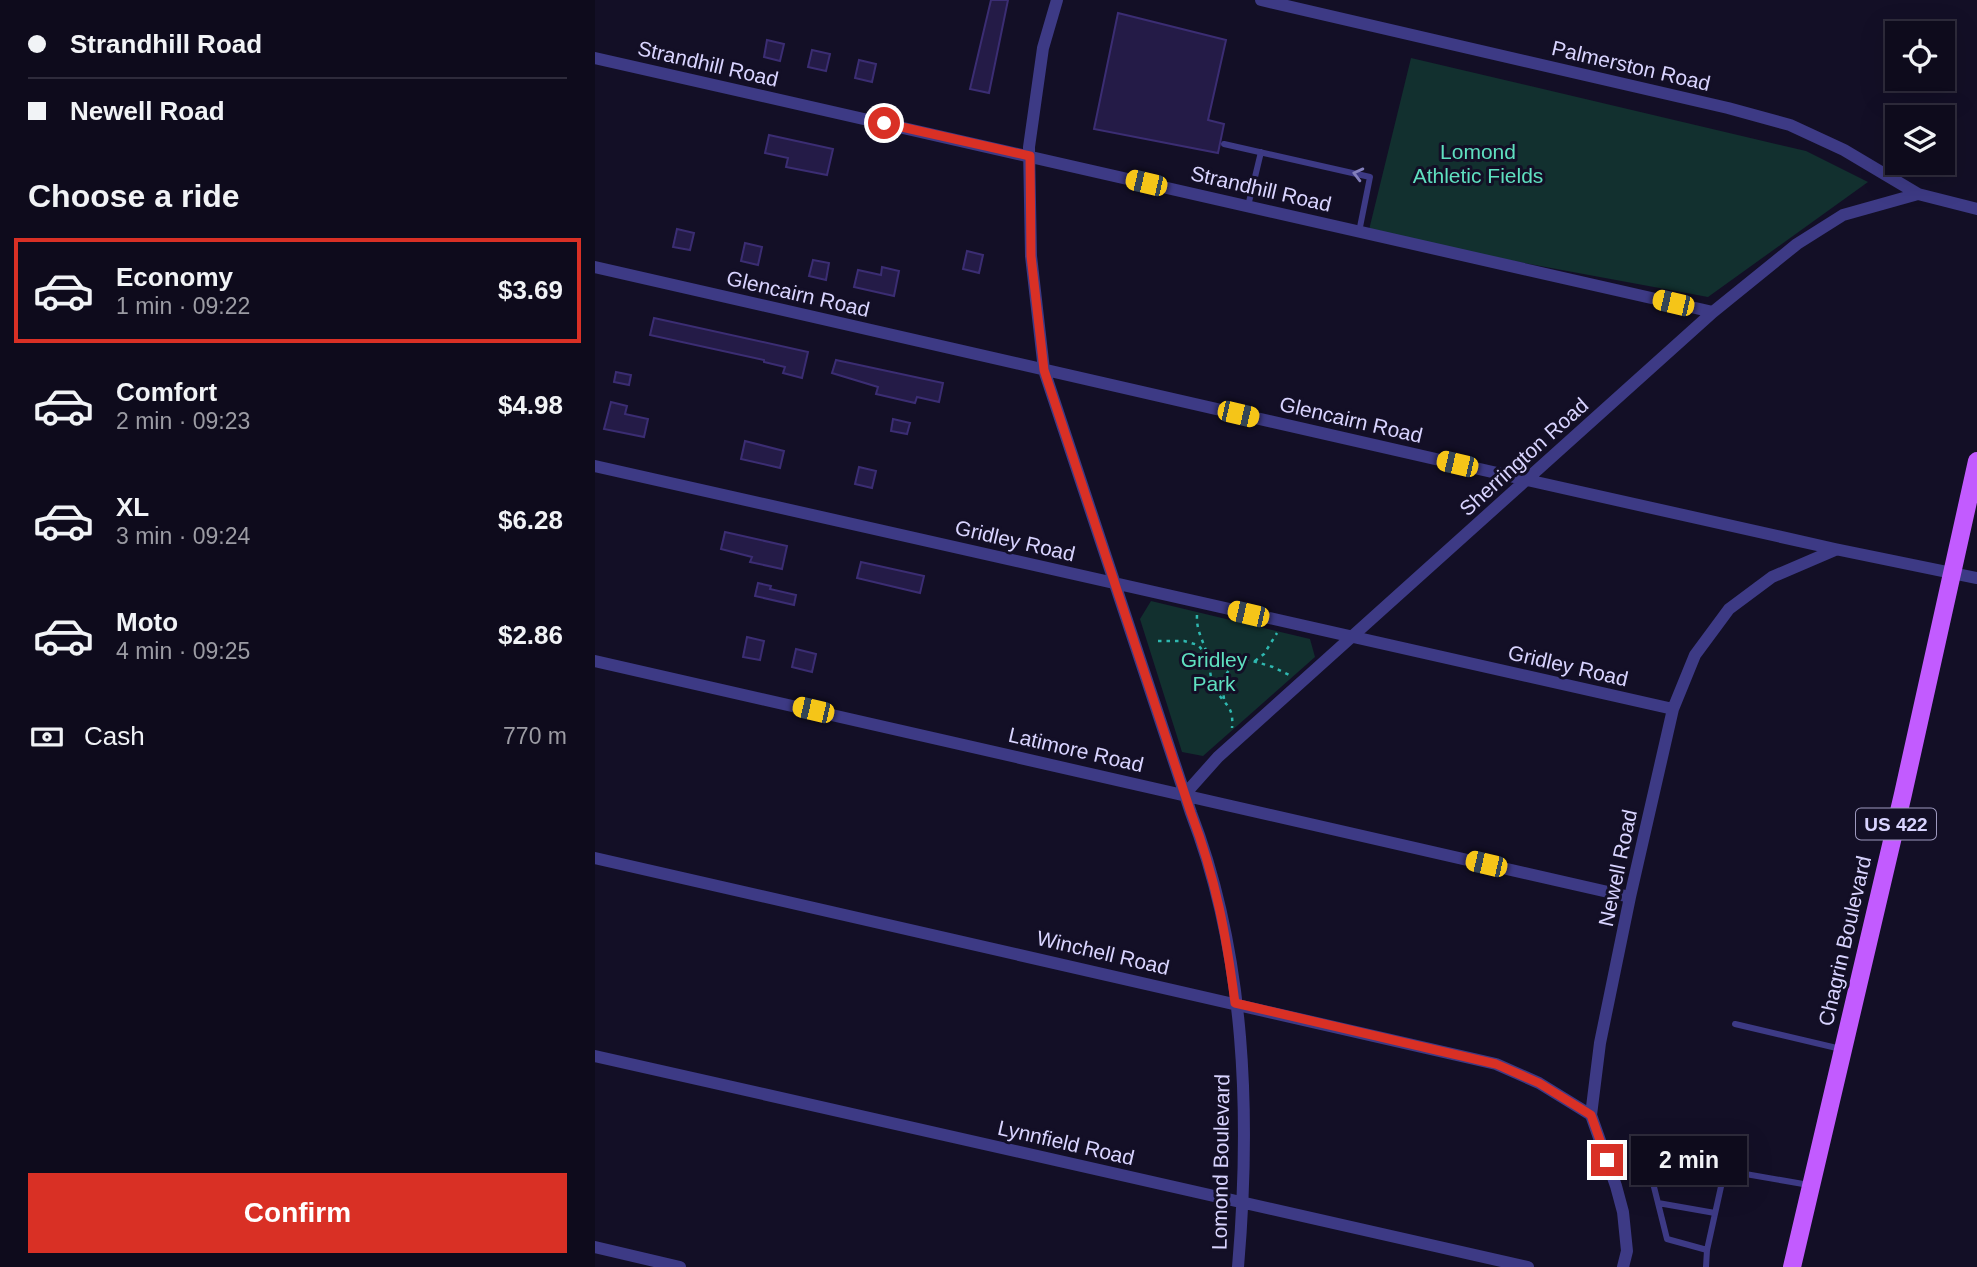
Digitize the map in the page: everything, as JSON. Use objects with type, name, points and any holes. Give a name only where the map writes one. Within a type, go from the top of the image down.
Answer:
[{"type":"main road","name":"Chagrin Boulevard","points":[[1792,1267],[1977,461]]},
{"type":"street","name":"Lomond Boulevard","points":[[1057,0],[1042,48],[1029,147],[1031,256],[1044,370],[1208,858],[1224,921],[1244,1090],[1243,1203],[1238,1267]]},
{"type":"street","name":"Palmerston Road","points":[[1262,0],[1728,108],[1790,125],[1844,150],[1918,194],[1977,209]]},
{"type":"street","name":"Strandhill Road","points":[[595,58],[1713,312]]},
{"type":"street","name":"Sherrington Road","points":[[1185,794],[1217,757],[1713,312],[1797,244],[1843,215],[1918,194]]},
{"type":"street","name":"Glencairn Road","points":[[595,267],[1527,480],[1977,578]]},
{"type":"street","name":"Gridley Road","points":[[595,466],[1673,709]]},
{"type":"street","name":"Newell Road","points":[[1623,1267],[1627,1251],[1623,1212],[1591,1115],[1601,1043],[1630,897],[1673,709],[1695,654],[1729,608],[1772,577],[1835,549]]},
{"type":"street","name":"Latimore Road","points":[[595,661],[1630,897]]},
{"type":"street","name":"Winchell Road","points":[[595,858],[1496,1064],[1539,1083],[1591,1115]]},
{"type":"street","name":"Lynnfield Road","points":[[595,1056],[1528,1267]]},
{"type":"street","points":[[595,1247],[680,1267]]},
{"type":"lane","points":[[1224,144],[1370,177],[1359,232]]},
{"type":"lane","points":[[1248,206],[1261,152]]},
{"type":"lane","points":[[1735,1024],[1843,1049]]},
{"type":"lane","points":[[1707,1250],[1667,1238],[1651,1175],[1678,1171],[1709,1175],[1734,1172],[1811,1186]]},
{"type":"lane","points":[[1706,1267],[1707,1250],[1724,1173]]},
{"type":"lane","points":[[1658,1203],[1715,1213]]},
{"type":"path","points":[[1197,615],[1196,626],[1207,654],[1211,677],[1216,691],[1231,708],[1232,728]]},
{"type":"path","points":[[1255,662],[1264,654],[1277,633]]},
{"type":"path","points":[[1158,641],[1184,640],[1198,645],[1207,654],[1222,661],[1245,659],[1291,676]]},
{"type":"path","points":[[1224,699],[1222,684],[1237,661]]},
{"type":"green space","name":"Lomond Athletic Fields","points":[[1411,58],[1806,151],[1868,182],[1708,297],[1368,234]]},
{"type":"green space","name":"Gridley Park","points":[[1151,601],[1310,639],[1315,657],[1203,756],[1182,752],[1140,619]]},
{"type":"building","points":[[991,0],[1008,0],[989,93],[970,89]]},
{"type":"building","points":[[1118,13],[1226,40],[1208,120],[1224,124],[1218,153],[1094,129]]},
{"type":"building","points":[[767,40],[784,44],[780,61],[764,57]]},
{"type":"building","points":[[812,50],[830,54],[826,71],[808,67]]},
{"type":"building","points":[[859,60],[876,64],[872,82],[855,78]]},
{"type":"building","points":[[769,135],[833,149],[827,175],[786,167],[788,158],[765,153]]},
{"type":"building","points":[[677,229],[694,233],[690,250],[673,247]]},
{"type":"building","points":[[745,243],[762,247],[758,265],[741,261]]},
{"type":"building","points":[[967,251],[983,255],[979,273],[963,269]]},
{"type":"building","points":[[813,260],[829,263],[826,280],[809,276]]},
{"type":"building","points":[[882,267],[899,271],[894,296],[854,287],[858,270],[881,275]]},
{"type":"building","points":[[654,318],[808,352],[802,378],[783,373],[785,367],[764,360],[650,335]]},
{"type":"building","points":[[836,360],[943,383],[939,402],[917,397],[915,403],[876,394],[878,387],[832,373]]},
{"type":"building","points":[[616,372],[631,375],[629,385],[614,382]]},
{"type":"building","points":[[611,402],[627,406],[625,414],[648,419],[644,437],[604,429]]},
{"type":"building","points":[[893,419],[910,423],[907,434],[891,431]]},
{"type":"building","points":[[745,441],[784,451],[780,468],[741,459]]},
{"type":"building","points":[[859,467],[876,471],[872,488],[855,484]]},
{"type":"building","points":[[725,532],[787,546],[782,569],[750,562],[752,557],[721,549]]},
{"type":"building","points":[[861,562],[924,576],[920,593],[857,578]]},
{"type":"building","points":[[758,583],[771,586],[770,589],[796,595],[794,605],[755,596]]},
{"type":"building","points":[[747,637],[764,641],[760,660],[743,657]]},
{"type":"building","points":[[796,649],[816,654],[812,672],[792,667]]},
{"type":"route","points":[[884,123],[1030,156],[1031,256],[1044,370],[1208,858],[1224,921],[1235,1003],[1496,1064],[1539,1083],[1591,1115],[1607,1160]]}]
